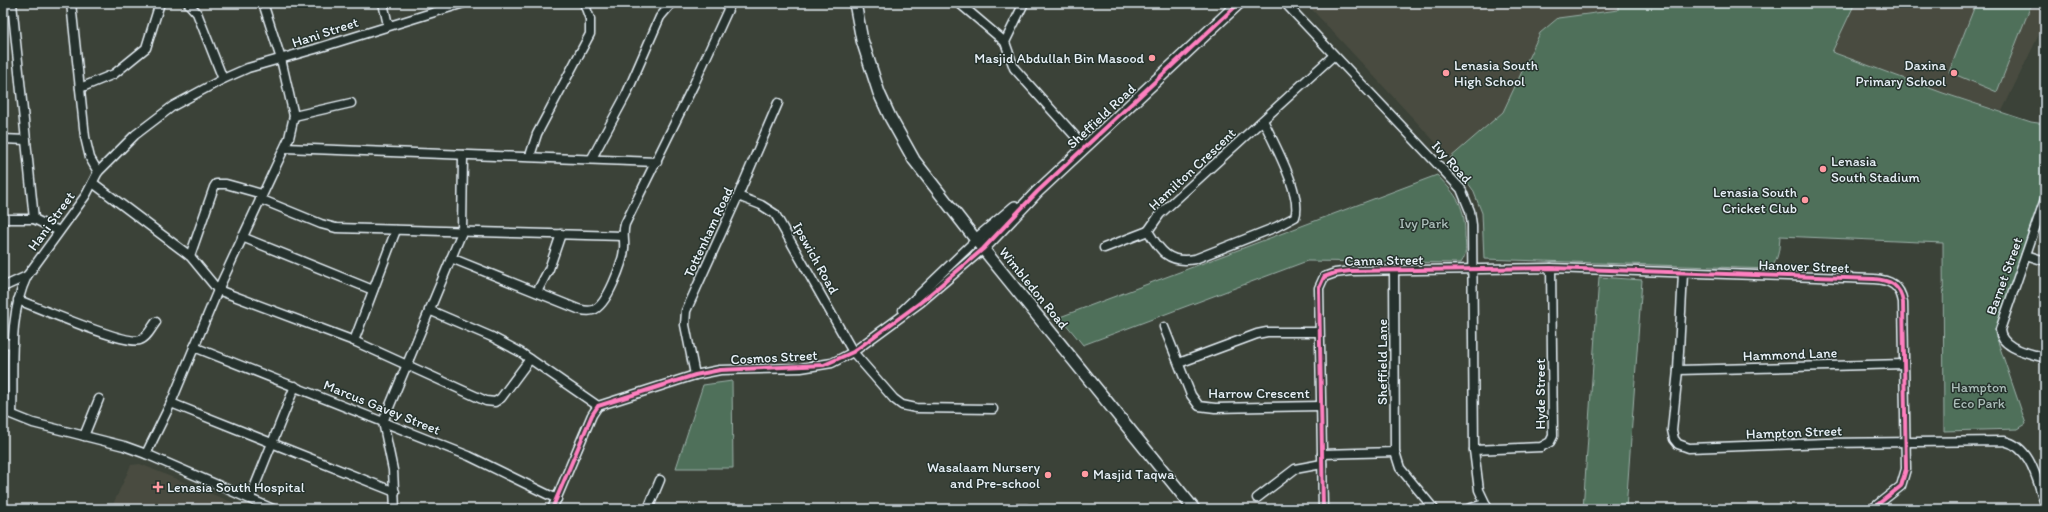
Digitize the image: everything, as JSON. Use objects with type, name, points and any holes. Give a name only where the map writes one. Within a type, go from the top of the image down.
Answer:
[{"type":"street","points":[[12,3],[34,219]]},
{"type":"street","points":[[71,3],[87,148],[98,172]]},
{"type":"street","points":[[80,88],[114,74],[141,52],[148,43],[160,3]]},
{"type":"street","points":[[188,3],[197,12],[224,79]]},
{"type":"street","points":[[146,454],[171,403],[218,290],[285,148],[290,134],[294,116],[281,59],[263,3]]},
{"type":"street","points":[[383,3],[388,25]]},
{"type":"street","name":"Hani Street","points":[[12,413],[15,310],[27,276],[86,195],[98,172],[113,156],[156,118],[224,79],[248,68],[464,3]]},
{"type":"street","points":[[530,156],[540,128],[590,34],[590,19],[584,3]]},
{"type":"street","points":[[592,158],[626,94],[660,17],[672,3]]},
{"type":"street","points":[[451,258],[578,309],[593,311],[598,308],[608,294],[623,256],[623,236],[627,220],[657,162],[731,3]]},
{"type":"street","name":"Wimbledon Road","points":[[855,3],[862,40],[870,69],[890,117],[914,160],[979,244],[1194,509]]},
{"type":"street","points":[[959,3],[1004,42],[1014,68],[1084,146]]},
{"type":"street","points":[[1004,42],[1024,3]]},
{"type":"street","name":"Sheffield Road","points":[[979,244],[1016,216],[1037,192],[1084,146],[1239,3]]},
{"type":"street","name":"Ivy Road","points":[[1285,3],[1333,56],[1461,189],[1470,210],[1474,450],[1477,478],[1486,506]]},
{"type":"street","name":"Hamilton Crescent","points":[[1263,120],[1294,190],[1298,205],[1295,217],[1276,227],[1188,260],[1176,260],[1170,258],[1160,249],[1148,231],[1160,214],[1333,56]]},
{"type":"street","points":[[294,116],[351,103]]},
{"type":"street","name":"Tottenham Road","points":[[695,375],[685,318],[690,301],[738,196],[778,103]]},
{"type":"street","points":[[3,139],[26,140]]},
{"type":"street","points":[[285,148],[463,155],[592,158],[657,162]]},
{"type":"street","points":[[395,509],[395,492],[391,456],[383,422],[462,232],[463,155]]},
{"type":"street","points":[[93,183],[190,256],[218,290],[354,342],[490,402],[501,398],[530,359]]},
{"type":"street","points":[[190,256],[216,184],[226,184],[261,197],[329,226],[396,230],[623,236]]},
{"type":"street","name":"Ipswich Road","points":[[738,196],[761,205],[775,214],[853,352],[894,399],[902,405],[916,408],[993,409]]},
{"type":"street","name":"Barnet Street","points":[[2045,199],[2000,325],[2000,334],[2006,344],[2045,358]]},
{"type":"street","points":[[3,219],[34,219],[59,232]]},
{"type":"street","points":[[354,342],[396,230]]},
{"type":"street","points":[[1104,248],[1148,231]]},
{"type":"street","points":[[536,292],[549,268],[561,234]]},
{"type":"street","points":[[242,237],[373,290]]},
{"type":"street","name":"Cosmos Street","points":[[598,406],[695,375],[720,370],[824,365],[853,352],[922,302],[979,244]]},
{"type":"street","points":[[2026,255],[2045,261]]},
{"type":"street","name":"Canna Street","points":[[1323,509],[1319,288],[1324,277],[1335,273],[1350,271],[1551,268]]},
{"type":"street","name":"Hanover Street","points":[[1551,268],[1874,279],[1889,282],[1898,288],[1903,302],[1906,470],[1901,486],[1872,509]]},
{"type":"street","name":"Hyde Street","points":[[1474,450],[1541,447],[1550,442],[1553,436],[1551,268]]},
{"type":"street","name":"Sheffield Lane","points":[[1394,271],[1395,452]]},
{"type":"street","name":"Hampton Street","points":[[1683,273],[1678,370],[1672,430],[1674,440],[1683,447],[1994,441],[2014,445],[2023,451],[2030,462],[2045,504]]},
{"type":"street","points":[[3,287],[27,276]]},
{"type":"street","points":[[18,300],[116,337],[136,341],[143,338],[156,322]]},
{"type":"street","points":[[429,310],[492,337],[530,359],[598,406],[592,415],[552,509]]},
{"type":"street","name":"Harrow Crescent","points":[[1164,327],[1193,398],[1199,406],[1205,408],[1320,406]]},
{"type":"street","points":[[1179,363],[1257,334],[1267,332],[1320,332]]},
{"type":"street","points":[[3,343],[14,344]]},
{"type":"street","name":"Marcus Gavey Street","points":[[194,347],[295,386],[492,466],[557,499]]},
{"type":"street","name":"Hammond Lane","points":[[1678,370],[1904,364]]},
{"type":"street","points":[[250,498],[295,386]]},
{"type":"street","points":[[84,436],[99,399]]},
{"type":"street","points":[[171,403],[273,442],[395,492]]},
{"type":"street","points":[[3,411],[12,413],[33,424],[84,436],[146,454],[273,509]]},
{"type":"street","points":[[1322,454],[1395,452],[1400,468],[1434,509]]},
{"type":"street","points":[[1257,498],[1295,469],[1322,464]]},
{"type":"street","points":[[648,509],[660,480]]},
{"type":"street","points":[[1468,509],[1486,506]]},
{"type":"street","points":[[1012,509],[1027,509]]},
{"type":"shaded area","name":"Lenasia South High School","points":[[1306,3],[1618,3],[1618,10],[1558,18],[1540,33],[1503,112],[1450,158]]},
{"type":"shaded area","name":"Daxina Primary School","points":[[1855,3],[2045,3],[2045,22],[2002,111],[1943,93],[1832,52]]},
{"type":"shaded area","name":"Lenasia South Hospital","points":[[140,464],[248,509],[111,509],[131,465]]},
{"type":"green space","name":"Hampton Eco Park","points":[[1618,3],[1855,3],[1832,52],[1943,93],[2031,122],[2045,124],[2045,192],[1995,333],[2026,424],[2018,429],[1944,431],[1943,243],[1780,236],[1777,258],[1770,269],[1484,259],[1482,213],[1473,190],[1450,158],[1503,112],[1540,33],[1558,18],[1618,10]]},
{"type":"green space","points":[[1976,3],[2025,3],[2031,5],[1997,92],[1949,72]]},
{"type":"green space","name":"Ivy Park","points":[[1437,175],[1450,189],[1462,209],[1465,226],[1466,247],[1461,263],[1307,261],[1083,345],[1060,317]]},
{"type":"green space","points":[[1599,277],[1642,280],[1626,509],[1583,509]]},
{"type":"green space","points":[[732,381],[733,468],[676,468],[703,385]]},
{"type":"cycle path","points":[[552,509],[592,415],[598,406],[695,375],[720,370],[824,365],[853,352],[921,302],[983,249],[1037,192],[1239,3]]},
{"type":"cycle path","points":[[1323,509],[1319,288],[1324,277],[1335,273],[1350,271],[1551,268],[1874,279],[1893,284],[1902,296],[1903,302],[1906,469],[1901,486],[1872,509]]},
{"type":"place","name":"Masjid Abdullah Bin Masood","points":[[1152,58]]},
{"type":"place","name":"Lenasia South High School","points":[[1446,73]]},
{"type":"place","name":"Daxina Primary School","points":[[1954,73]]},
{"type":"place","name":"Lenasia South Stadium","points":[[1823,169]]},
{"type":"place","name":"Lenasia South Cricket Club","points":[[1805,200]]},
{"type":"place","name":"Masjid Taqwa","points":[[1085,474]]},
{"type":"place","name":"Wasalaam Nursery and Pre-school","points":[[1048,475]]},
{"type":"place","name":"Lenasia South Hospital","points":[[158,487]]}]
